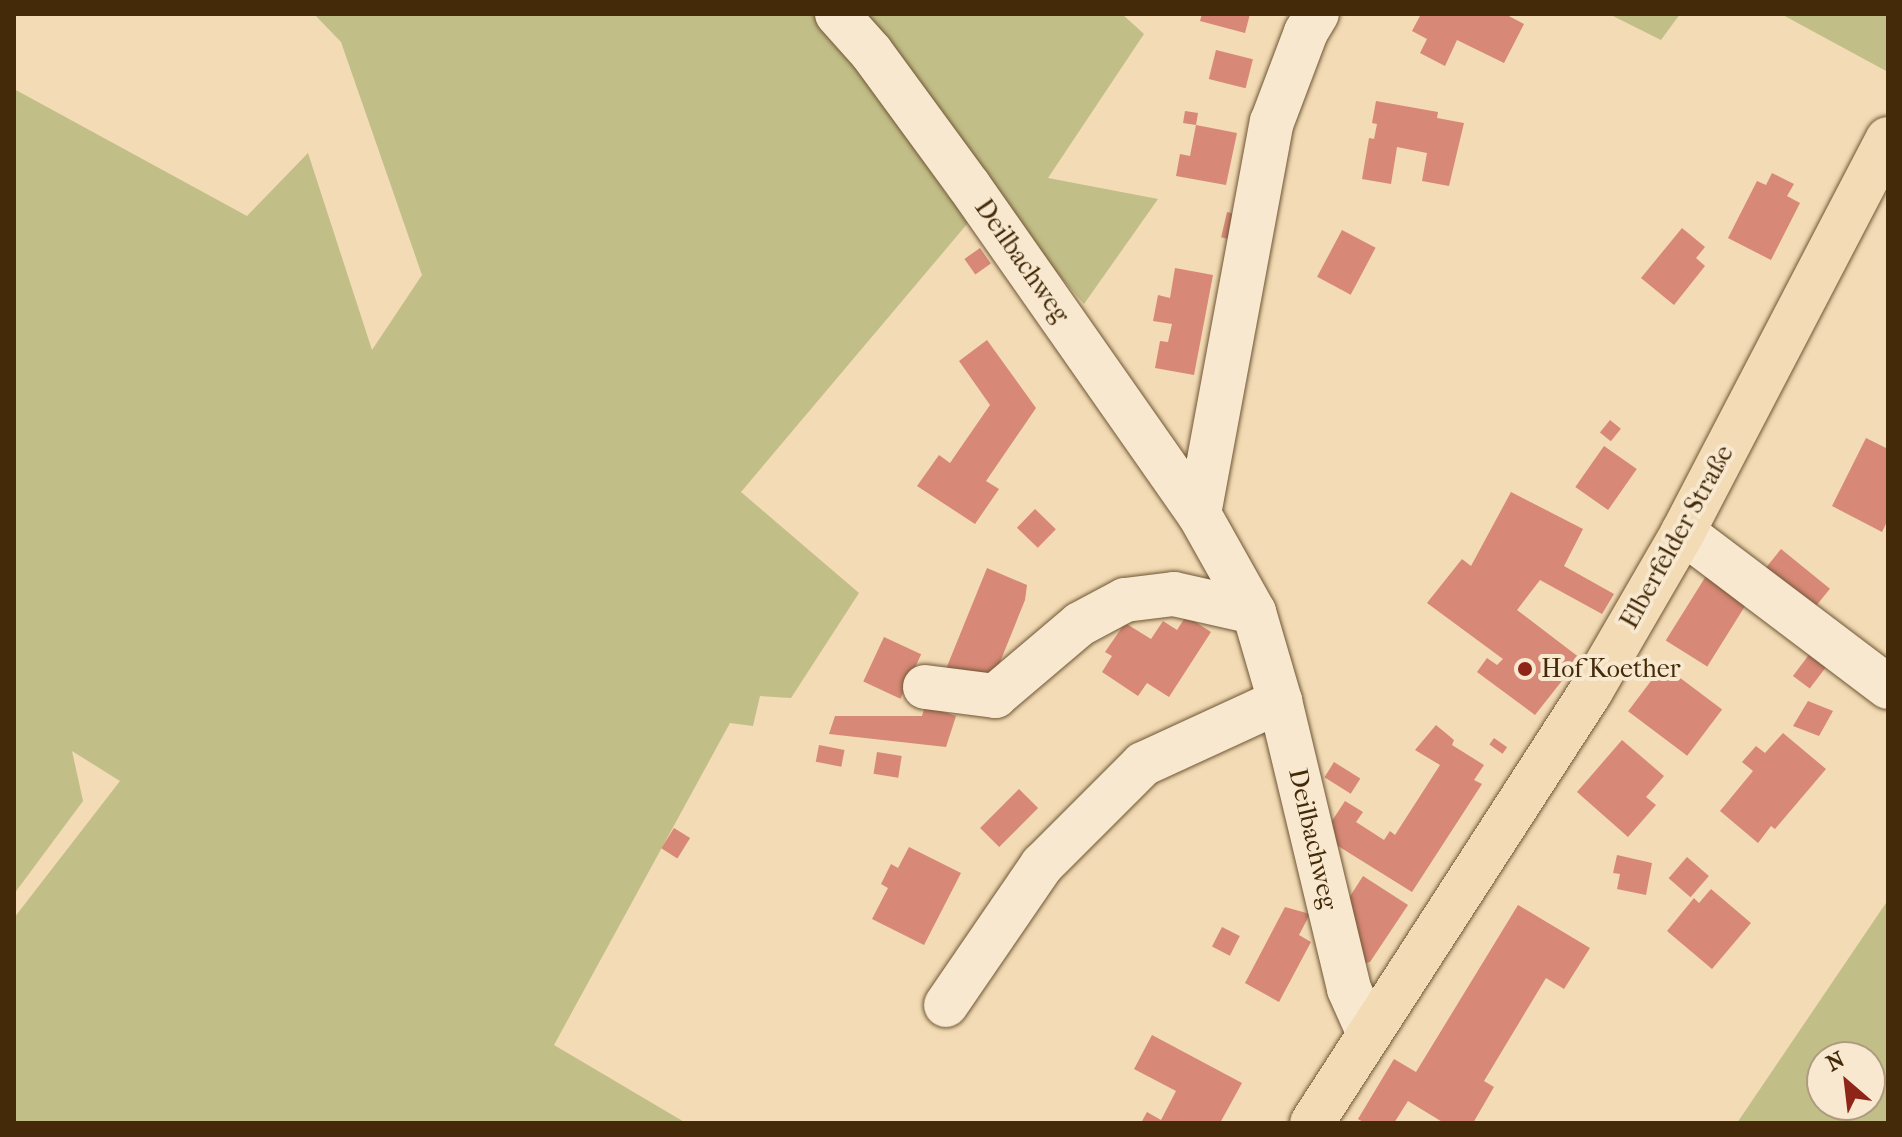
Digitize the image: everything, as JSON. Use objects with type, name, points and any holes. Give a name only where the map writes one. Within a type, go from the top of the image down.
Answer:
[{"type":"main road","name":"Elberfelder Straße","points":[[1312,1123],[1591,691],[1683,532],[1888,139]]},
{"type":"street","name":"Deilbachweg","points":[[837,14],[871,52],[969,186],[1199,514],[1254,612],[1280,701],[1349,989],[1369,1034]]},
{"type":"street","points":[[1199,514],[1272,122],[1306,32],[1317,14]]},
{"type":"street","points":[[1683,532],[1888,687]]},
{"type":"street","points":[[925,687],[995,696],[1080,624],[1125,600],[1174,594],[1254,612]]},
{"type":"street","points":[[946,1005],[1042,865],[1143,764],[1280,701]]},
{"type":"shaded area","points":[[314,14],[821,14],[856,58],[947,195],[973,217],[741,492],[859,593],[791,698],[760,696],[753,726],[730,723],[554,1045],[686,1123],[14,1123],[14,918],[120,781],[72,751],[83,801],[14,894],[14,89],[247,216],[308,153],[372,350],[422,275],[341,42]]},
{"type":"shaded area","points":[[855,14],[1122,14],[1144,34],[1048,178],[1158,199],[1084,304],[1015,224]]},
{"type":"shaded area","points":[[1609,14],[1680,14],[1661,40]]},
{"type":"shaded area","points":[[1781,14],[1888,14],[1888,72]]},
{"type":"shaded area","points":[[1888,900],[1888,1123],[1737,1123]]},
{"type":"building","points":[[1202,14],[1250,14],[1245,33],[1200,21]]},
{"type":"building","points":[[1421,14],[1505,14],[1524,24],[1504,63],[1457,40],[1445,66],[1420,53],[1427,39],[1412,31]]},
{"type":"building","points":[[1216,50],[1253,59],[1246,88],[1209,79]]},
{"type":"building","points":[[1376,101],[1438,112],[1437,118],[1464,123],[1449,186],[1422,181],[1427,153],[1397,147],[1391,184],[1362,179],[1369,138],[1374,139],[1377,124],[1372,123]]},
{"type":"building","points":[[1185,111],[1198,113],[1196,125],[1183,123]]},
{"type":"building","points":[[1196,125],[1237,133],[1226,185],[1176,176],[1180,154],[1190,156]]},
{"type":"building","points":[[1772,173],[1794,184],[1787,196],[1800,203],[1771,260],[1728,238],[1757,181],[1766,185]]},
{"type":"building","points":[[1227,212],[1240,215],[1234,240],[1221,237]]},
{"type":"building","points":[[1682,228],[1705,247],[1696,258],[1705,266],[1674,305],[1641,278]]},
{"type":"building","points":[[1342,230],[1376,248],[1351,295],[1317,277]]},
{"type":"building","points":[[980,248],[991,264],[975,274],[964,259]]},
{"type":"building","points":[[1175,268],[1213,275],[1194,375],[1155,368],[1160,341],[1168,342],[1172,324],[1153,321],[1158,295],[1170,298]]},
{"type":"building","points":[[987,340],[1036,408],[986,481],[999,489],[975,524],[917,486],[939,455],[950,463],[990,405],[959,361]]},
{"type":"building","points":[[1610,420],[1621,429],[1611,441],[1600,432]]},
{"type":"building","points":[[1866,438],[1888,449],[1888,520],[1882,532],[1832,506]]},
{"type":"building","points":[[1604,446],[1637,469],[1608,510],[1575,487]]},
{"type":"building","points":[[1511,492],[1583,529],[1564,566],[1614,594],[1602,614],[1540,580],[1517,610],[1580,658],[1535,715],[1477,672],[1487,658],[1497,665],[1503,659],[1427,603],[1462,559],[1471,566]]},
{"type":"building","points":[[1035,509],[1056,529],[1038,548],[1017,528]]},
{"type":"building","points":[[1781,549],[1830,589],[1809,614],[1760,575]]},
{"type":"building","points":[[987,568],[1027,585],[1025,600],[990,687],[946,669]]},
{"type":"building","points":[[1706,576],[1748,602],[1707,666],[1666,640]]},
{"type":"building","points":[[1186,616],[1211,632],[1169,697],[1147,683],[1138,696],[1102,672],[1112,656],[1105,652],[1125,623],[1151,639],[1163,621],[1177,630]]},
{"type":"building","points":[[884,637],[921,654],[900,699],[863,681]]},
{"type":"building","points":[[1811,652],[1828,665],[1810,689],[1793,676]]},
{"type":"building","points":[[1663,665],[1722,710],[1687,756],[1628,711]]},
{"type":"building","points":[[1808,701],[1833,711],[1819,736],[1793,726]]},
{"type":"building","points":[[925,706],[956,716],[946,747],[829,734],[835,716],[922,716]]},
{"type":"building","points":[[1436,725],[1454,740],[1452,745],[1484,765],[1474,780],[1482,784],[1412,892],[1338,846],[1326,830],[1345,801],[1363,812],[1356,822],[1384,840],[1390,831],[1395,835],[1440,765],[1415,750]]},
{"type":"building","points":[[1783,733],[1826,769],[1775,829],[1771,826],[1758,843],[1720,811],[1753,771],[1742,762],[1756,746],[1765,753]]},
{"type":"building","points":[[1494,738],[1507,747],[1503,754],[1489,745]]},
{"type":"building","points":[[1622,740],[1664,776],[1646,797],[1656,805],[1628,837],[1577,792]]},
{"type":"building","points":[[819,745],[845,750],[841,767],[816,762]]},
{"type":"building","points":[[877,752],[902,756],[898,778],[874,774]]},
{"type":"building","points":[[1334,762],[1360,778],[1351,794],[1324,777]]},
{"type":"building","points":[[1019,789],[1038,808],[999,847],[980,828]]},
{"type":"building","points":[[674,828],[690,838],[677,858],[661,848]]},
{"type":"building","points":[[909,847],[961,873],[924,945],[872,919],[888,888],[881,884],[891,864],[898,868]]},
{"type":"building","points":[[1617,855],[1652,863],[1646,895],[1617,889],[1620,874],[1613,873]]},
{"type":"building","points":[[1687,857],[1709,876],[1691,897],[1669,878]]},
{"type":"building","points":[[1363,876],[1408,905],[1370,962],[1361,964],[1342,909]]},
{"type":"building","points":[[1711,889],[1751,923],[1712,969],[1667,931],[1694,898],[1699,903]]},
{"type":"building","points":[[1518,905],[1590,948],[1564,989],[1546,978],[1484,1081],[1494,1087],[1473,1123],[1444,1123],[1408,1101],[1394,1123],[1365,1123],[1358,1119],[1394,1059],[1416,1072]]},
{"type":"building","points":[[1285,907],[1310,914],[1299,935],[1311,942],[1279,1002],[1245,983]]},
{"type":"building","points":[[1222,927],[1240,936],[1230,956],[1212,947]]},
{"type":"building","points":[[1152,1035],[1242,1083],[1220,1123],[1141,1123],[1147,1112],[1161,1120],[1176,1091],[1134,1069]]},
{"type":"place","name":"Hof Koether","points":[[1525,669]]}]
